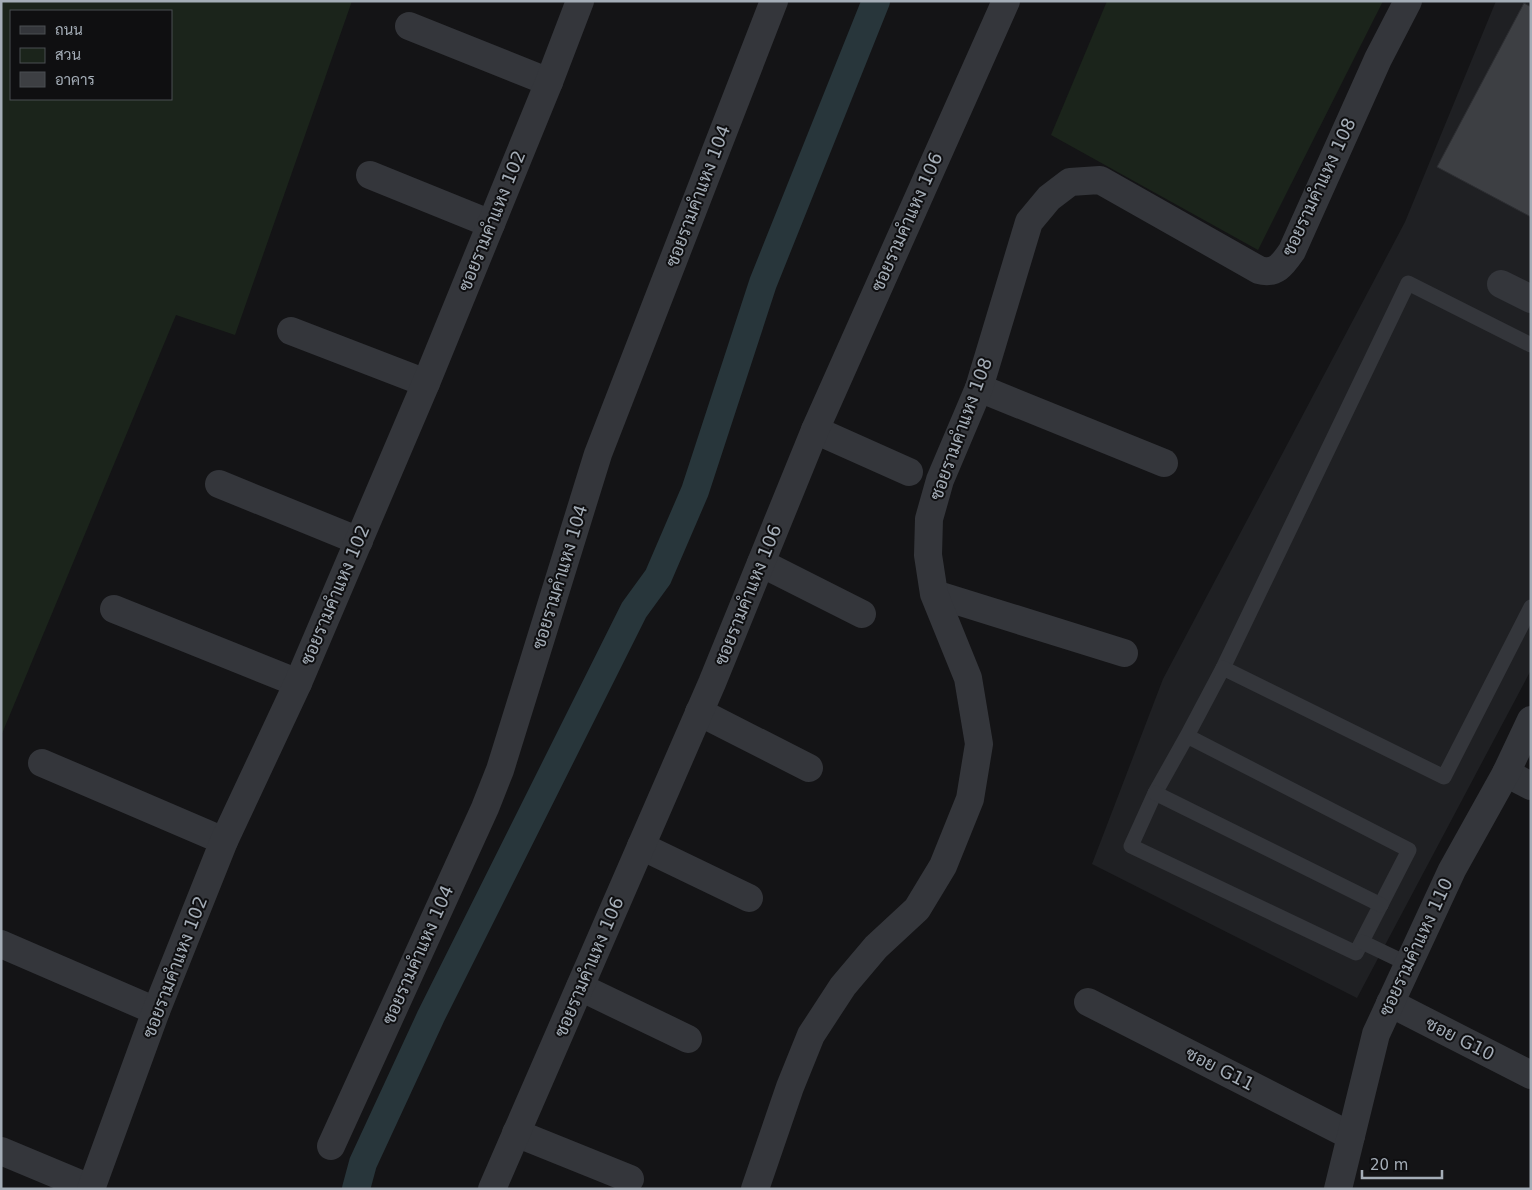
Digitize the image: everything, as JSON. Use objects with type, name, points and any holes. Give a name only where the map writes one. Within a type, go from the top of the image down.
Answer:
[{"type":"street","name":"ซอยรามคําแหง 102","points":[[91,1189],[156,1011],[224,841],[298,683],[359,541],[491,224],[580,1]]},
{"type":"street","name":"ซอยรามคําแหง 104","points":[[331,1146],[485,808],[500,770],[598,454],[774,1]]},
{"type":"street","name":"ซอยรามคําแหง 106","points":[[492,1189],[699,712],[815,430],[1006,1]]},
{"type":"street","name":"ซอยรามคำแหง 108","points":[[755,1189],[790,1087],[811,1035],[844,986],[876,947],[916,909],[943,866],[970,799],[979,744],[968,678],[935,594],[928,555],[930,519],[940,480],[979,388],[1029,222],[1049,198],[1070,182],[1100,180],[1259,270],[1266,272],[1274,270],[1284,262],[1292,251],[1378,58],[1408,1]]},
{"type":"street","points":[[409,26],[549,82]]},
{"type":"street","points":[[370,175],[491,224]]},
{"type":"street","points":[[1501,284],[1531,299]]},
{"type":"street","points":[[291,331],[426,382]]},
{"type":"street","points":[[979,388],[1164,463]]},
{"type":"street","points":[[815,430],[909,472]]},
{"type":"street","points":[[218,484],[359,541]]},
{"type":"street","points":[[761,563],[862,614]]},
{"type":"street","points":[[935,594],[1124,654]]},
{"type":"street","points":[[114,609],[298,683]]},
{"type":"street","points":[[699,712],[809,768]]},
{"type":"street","name":"ซอยรามคำแหง 110","points":[[1338,1189],[1376,1034],[1452,870],[1506,773],[1531,720]]},
{"type":"street","points":[[42,763],[224,841]]},
{"type":"street","points":[[1506,773],[1531,786]]},
{"type":"street","points":[[641,846],[749,898]]},
{"type":"street","points":[[1,944],[156,1011]]},
{"type":"street","points":[[580,987],[688,1039]]},
{"type":"street","name":"ซอย G11","points":[[1088,1002],[1351,1136]]},
{"type":"street","name":"ซอย G10","points":[[1390,1003],[1531,1075]]},
{"type":"street","points":[[516,1133],[630,1179]]},
{"type":"street","points":[[1,1151],[91,1189]]},
{"type":"lane","points":[[1187,736],[1409,850],[1356,954],[1130,846],[1155,793],[1223,668],[1408,283],[1531,345]]},
{"type":"lane","points":[[1223,668],[1444,777],[1531,607]]},
{"type":"lane","points":[[1155,793],[1381,905]]},
{"type":"lane","points":[[1362,942],[1408,964]]},
{"type":"shaded area","points":[[1496,1],[1531,1],[1531,670],[1357,998],[1092,864],[1163,679],[1405,222]]},
{"type":"green space","points":[[1,1],[352,1],[235,335],[176,315],[1,736]]},
{"type":"green space","points":[[1107,1],[1383,1],[1258,250],[1051,135]]},
{"type":"building","points":[[1524,3],[1531,7],[1531,217],[1437,167]]},
{"type":"waterway","points":[[356,1189],[363,1163],[431,1016],[634,610],[658,577],[695,491],[763,283],[876,1]]}]
